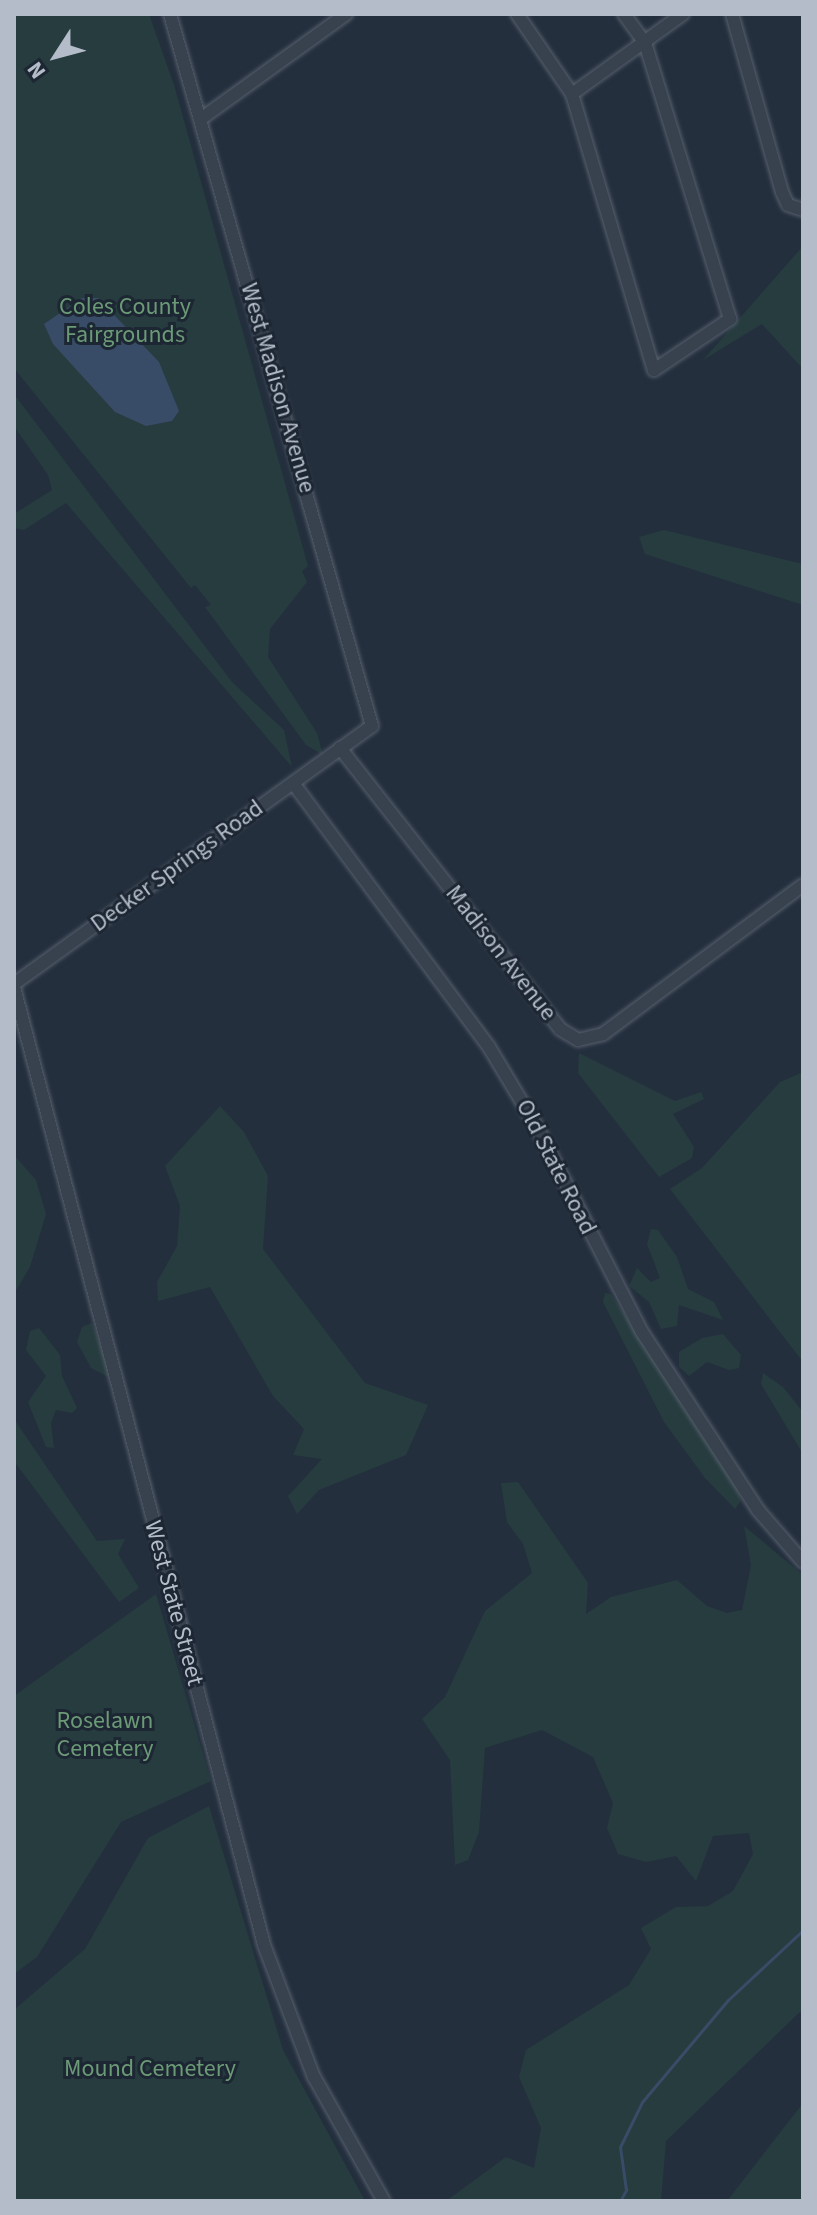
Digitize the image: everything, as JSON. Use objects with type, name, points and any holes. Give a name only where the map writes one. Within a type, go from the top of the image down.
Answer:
[{"type":"street","name":"West Madison Avenue","points":[[170,14],[372,726],[340,748]]},
{"type":"street","points":[[202,118],[346,14]]},
{"type":"street","points":[[517,14],[572,94],[654,370],[730,319],[645,43],[624,14]]},
{"type":"street","points":[[572,94],[683,14]]},
{"type":"street","points":[[732,14],[782,192],[788,205],[803,210]]},
{"type":"street","name":"Madison Avenue","points":[[340,748],[571,1037],[586,1040],[603,1034],[803,885]]},
{"type":"street","name":"Decker Springs Road","points":[[14,985],[340,748]]},
{"type":"street","name":"Old State Road","points":[[293,783],[489,1047],[538,1129],[642,1332],[758,1510],[803,1562]]},
{"type":"street","name":"West State Street","points":[[14,985],[264,1945],[314,2077],[384,2201]]},
{"type":"green space","name":"Coles County Fairgrounds","points":[[14,14],[149,14],[174,85],[308,566],[302,571],[307,582],[270,629],[268,657],[317,733],[323,755],[306,745],[205,607],[211,605],[195,585],[191,588],[14,368]]},
{"type":"green space","points":[[803,246],[803,369],[762,324],[703,360]]},
{"type":"green space","points":[[14,394],[232,682],[284,730],[292,767],[66,503],[24,530],[14,528],[14,514],[52,490],[48,475],[14,426]]},
{"type":"green space","points":[[664,530],[803,564],[803,605],[645,554],[639,537]]},
{"type":"green space","points":[[579,1053],[675,1101],[701,1092],[704,1099],[673,1114],[694,1147],[692,1158],[659,1177],[578,1073]]},
{"type":"green space","points":[[803,1072],[803,1362],[670,1189],[702,1168],[780,1082]]},
{"type":"green space","points":[[220,1106],[244,1132],[268,1176],[263,1249],[365,1383],[428,1405],[406,1455],[319,1490],[297,1514],[288,1496],[322,1459],[293,1455],[304,1429],[273,1396],[210,1287],[158,1301],[157,1282],[177,1246],[180,1206],[165,1166]]},
{"type":"green space","points":[[14,1155],[36,1180],[46,1214],[30,1267],[14,1294]]},
{"type":"green space","points":[[651,1229],[658,1230],[677,1257],[688,1289],[714,1302],[723,1320],[679,1305],[677,1326],[661,1329],[649,1302],[629,1286],[637,1268],[651,1282],[660,1278],[647,1244]]},
{"type":"green space","points":[[605,1293],[611,1294],[734,1481],[741,1501],[735,1509],[705,1478],[664,1422],[603,1302]]},
{"type":"green space","points":[[92,1323],[110,1378],[91,1368],[77,1342],[82,1327]]},
{"type":"green space","points":[[39,1328],[60,1355],[62,1376],[77,1408],[72,1413],[56,1410],[51,1423],[54,1448],[46,1447],[28,1402],[46,1376],[26,1350],[30,1331]]},
{"type":"green space","points":[[723,1334],[741,1355],[739,1368],[729,1370],[707,1362],[689,1376],[679,1367],[679,1352],[702,1338]]},
{"type":"green space","points":[[763,1373],[783,1387],[803,1412],[803,1454],[761,1384]]},
{"type":"green space","points":[[14,1419],[97,1541],[125,1539],[118,1554],[139,1588],[119,1602],[14,1461]]},
{"type":"green space","points":[[518,1482],[588,1583],[586,1614],[611,1597],[677,1580],[707,1606],[727,1613],[742,1610],[751,1565],[744,1526],[803,1575],[803,2009],[666,2141],[661,2201],[446,2201],[506,2157],[534,2168],[541,2128],[519,2077],[526,2050],[629,1985],[651,1949],[641,1928],[676,1907],[708,1906],[733,1891],[753,1854],[749,1833],[713,1836],[696,1881],[676,1856],[646,1862],[618,1854],[607,1828],[613,1803],[593,1757],[542,1730],[485,1748],[479,1832],[468,1860],[455,1865],[450,1760],[422,1719],[445,1697],[485,1611],[532,1573],[523,1544],[507,1522],[501,1483]]},
{"type":"green space","name":"Roselawn Cemetery","points":[[156,1594],[211,1781],[121,1822],[37,1957],[14,1974],[14,1696]]},
{"type":"green space","name":"Mound Cemetery","points":[[209,1806],[283,2050],[365,2201],[14,2201],[14,2010],[85,1949],[148,1838]]},
{"type":"green space","points":[[803,2103],[803,2201],[727,2201]]},
{"type":"water","points":[[82,298],[98,298],[159,362],[179,411],[172,421],[146,426],[115,412],[53,344],[44,324]]},
{"type":"waterway","points":[[620,2201],[626,2190],[620,2147],[642,2102],[728,2000],[803,1930]]}]
